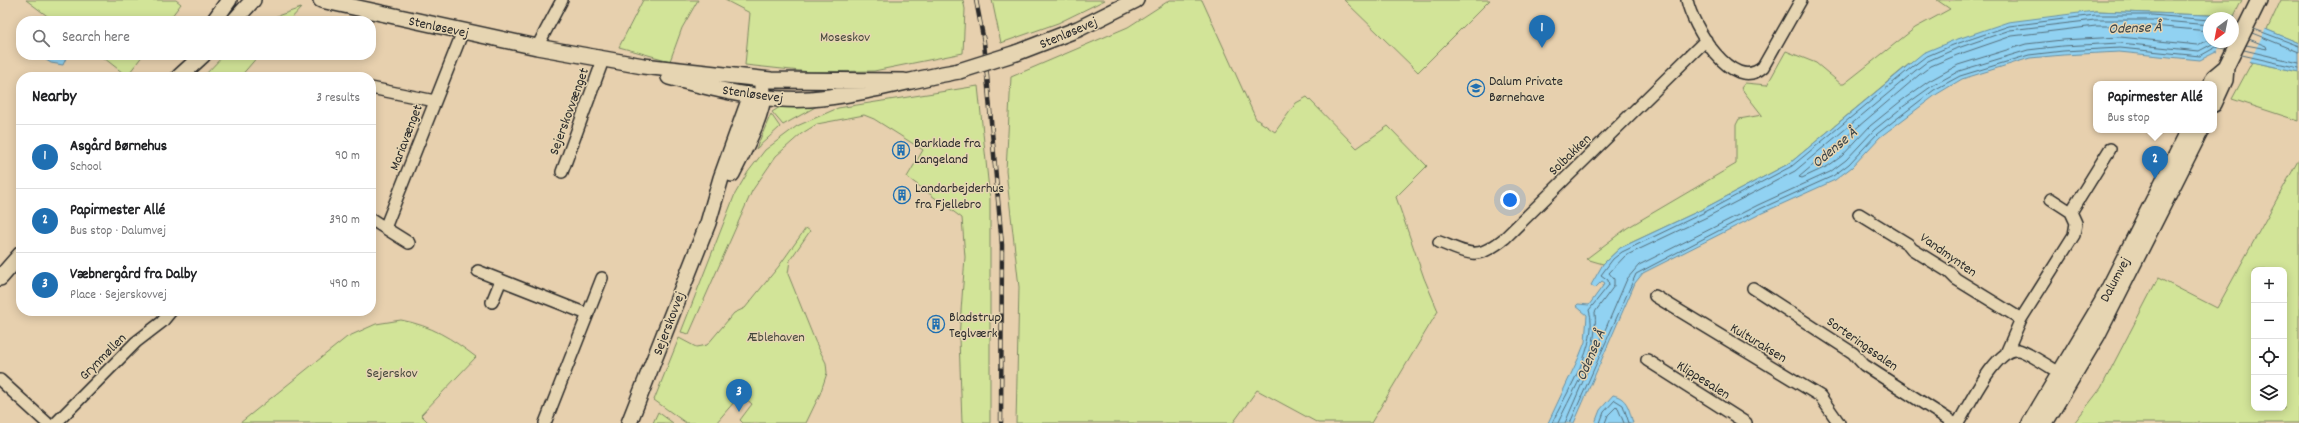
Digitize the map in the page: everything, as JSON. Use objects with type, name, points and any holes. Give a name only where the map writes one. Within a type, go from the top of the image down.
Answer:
[{"type":"street","points":[[218,16],[229,0]]},
{"type":"street","points":[[227,16],[240,0]]},
{"type":"street","points":[[239,16],[253,0]]},
{"type":"street","name":"Stenløsevej","points":[[321,0],[342,3],[463,31],[603,60],[678,80],[758,90],[844,87],[904,81],[959,71],[1016,53],[1078,29],[1136,0]]},
{"type":"street","points":[[537,47],[562,0]]},
{"type":"street","points":[[1687,0],[1693,20],[1706,40],[1726,64],[1740,73],[1752,74],[1763,67],[1801,0]]},
{"type":"street","points":[[2217,97],[2225,80],[2226,67],[2258,3]]},
{"type":"street","name":"Mariavænget","points":[[385,228],[463,31]]},
{"type":"street","name":"Solbakken","points":[[1439,242],[1473,254],[1489,251],[1505,238],[1706,40]]},
{"type":"street","points":[[176,72],[184,60]]},
{"type":"street","points":[[184,72],[198,60]]},
{"type":"street","name":"Sejerskovvænget","points":[[562,172],[603,60]]},
{"type":"street","points":[[2212,81],[2214,77],[2226,67]]},
{"type":"street","name":"Mariavænget","points":[[376,89],[435,101]]},
{"type":"street","name":"Sejerskovvej","points":[[629,423],[708,223],[720,178],[758,90]]},
{"type":"street","name":"Dalumvej","points":[[2045,423],[2066,377],[2188,133]]},
{"type":"street","name":"Dalumvej","points":[[2030,423],[2066,377],[2151,231],[2200,133]]},
{"type":"street","points":[[2071,212],[2110,149]]},
{"type":"street","points":[[1958,423],[1996,360],[2007,351],[2021,319],[2074,235],[2076,223],[2071,212],[2051,199]]},
{"type":"street","name":"Vandmynten","points":[[1860,214],[1908,244],[1912,249],[1949,272],[1956,279],[2021,319]]},
{"type":"street","points":[[376,222],[410,243]]},
{"type":"street","points":[[0,278],[16,260]]},
{"type":"street","points":[[478,271],[588,314]]},
{"type":"street","points":[[545,423],[602,278]]},
{"type":"street","points":[[492,302],[501,280]]},
{"type":"street","name":"Sorteringssalen","points":[[1753,288],[1854,353],[1864,365],[1899,386],[1906,394],[1954,423]]},
{"type":"street","name":"Kulturaksen","points":[[1655,296],[1820,396],[1838,423]]},
{"type":"street","name":"Grynmøllen","points":[[56,423],[136,342],[162,322],[166,316]]},
{"type":"street","points":[[2007,351],[2019,350],[2066,377]]},
{"type":"street","name":"Klippesalen","points":[[1647,360],[1746,423]]},
{"type":"street","points":[[0,380],[47,423]]},
{"type":"green space","points":[[26,0],[176,0],[181,4],[172,16],[47,16]]},
{"type":"green space","points":[[643,0],[698,0],[682,28],[670,61],[619,47]]},
{"type":"green space","name":"Moseskov","points":[[725,0],[963,0],[965,9],[963,53],[874,71],[810,72],[745,65],[750,13]]},
{"type":"green space","points":[[992,0],[1105,0],[1058,23],[1001,43]]},
{"type":"green space","points":[[1170,0],[1202,0],[1256,119],[1275,132],[1296,103],[1307,97],[1357,148],[1388,126],[1427,166],[1396,197],[1424,278],[1438,311],[1371,423],[1318,423],[1257,390],[1233,423],[1016,423],[1019,287],[1006,171],[1011,77],[1128,27]]},
{"type":"green space","points":[[1344,0],[1490,0],[1418,72]]},
{"type":"green space","points":[[1937,0],[2242,0],[2236,12],[2203,12],[2203,15],[2095,11],[1909,64],[1790,163],[1703,209],[1620,248],[1603,264],[1586,259],[1627,228],[1736,164],[1736,125],[1739,119],[1762,115],[1741,88],[1745,83],[1767,85],[1786,51],[1816,63],[1841,84],[1844,84],[1915,28],[1950,9]]},
{"type":"green space","points":[[2281,0],[2299,0],[2299,43],[2267,30]]},
{"type":"green space","points":[[301,8],[294,16],[277,16]]},
{"type":"green space","points":[[106,60],[139,60],[130,72],[122,72]]},
{"type":"green space","points":[[219,60],[255,60],[244,72],[208,72]]},
{"type":"green space","points":[[2252,62],[2299,72],[2299,121],[2232,99]]},
{"type":"green space","points":[[978,86],[990,199],[990,423],[962,423],[959,338],[965,257],[962,218],[907,177],[923,150],[874,119],[864,115],[817,124],[801,134],[776,156],[752,191],[689,334],[681,332],[735,194],[748,172],[765,150],[797,126],[838,108]]},
{"type":"green space","points":[[819,105],[783,125],[772,112],[780,107]]},
{"type":"green space","points":[[771,114],[780,127],[756,149],[770,116]]},
{"type":"green space","points":[[2299,159],[2299,423],[2074,423],[2101,388],[2158,278],[2217,308]]},
{"type":"green space","name":"Æblehaven","points":[[806,228],[810,231],[790,260],[788,274],[815,341],[826,363],[827,373],[820,394],[806,423],[743,423],[740,420],[752,404],[744,397],[740,402],[735,401],[716,423],[686,423],[654,400],[679,338],[696,347],[707,345],[734,313],[745,308],[779,266]]},
{"type":"green space","name":"Sejerskov","points":[[401,320],[432,329],[458,344],[476,357],[421,415],[429,423],[240,423],[347,337],[376,324]]},
{"type":"green space","points":[[658,412],[673,423],[653,423]]},
{"type":"water","name":"Odense Å","points":[[2095,11],[2203,15],[2203,48],[2239,48],[2239,18],[2299,43],[2299,72],[2252,62],[2218,51],[2200,60],[2119,52],[2030,58],[1962,79],[1937,94],[1880,137],[1852,167],[1835,180],[1762,213],[1643,273],[1635,283],[1574,423],[1548,423],[1585,342],[1587,315],[1576,306],[1578,304],[1589,305],[1605,283],[1602,281],[1595,288],[1591,285],[1603,264],[1620,248],[1703,209],[1790,163],[1923,53],[1952,41],[2008,22]]},
{"type":"water","points":[[46,60],[65,60],[63,65],[51,63]]},
{"type":"water","points":[[1613,395],[1625,402],[1629,409],[1633,423],[1595,423],[1600,410]]},
{"type":"pier","points":[[2239,16],[2266,28],[2249,63],[2217,52],[2219,48],[2239,48]]},
{"type":"railway","points":[[976,0],[984,42],[1002,245],[1001,423]]},
{"type":"place","name":"Asgård Børnehus","points":[[1542,48]]},
{"type":"place","name":"Dalum Private Børnehave","points":[[1476,88]]},
{"type":"place","name":"Barklade fra Langeland","points":[[901,150]]},
{"type":"place","name":"Papirmester Allé","points":[[2155,179]]},
{"type":"place","name":"Landarbejderhus fra Fjellebro","points":[[902,195]]},
{"type":"place","name":"Bladstrup Teglværk","points":[[936,324]]},
{"type":"place","name":"Væbnergård fra Dalby","points":[[739,412]]}]
